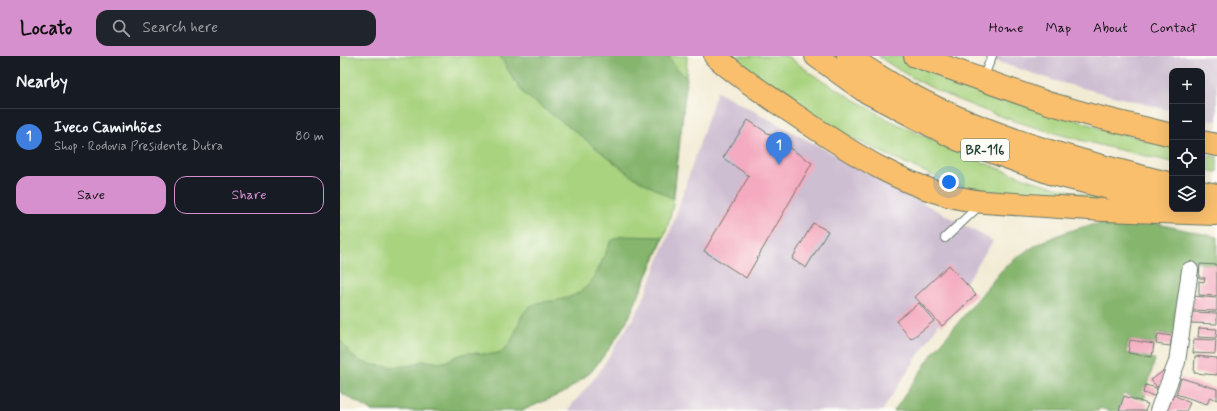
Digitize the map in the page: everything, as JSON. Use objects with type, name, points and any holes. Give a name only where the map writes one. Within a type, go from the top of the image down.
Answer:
[{"type":"highway","points":[[715,56],[785,108],[873,164],[924,187],[969,200],[1104,210],[1211,208],[1205,197]]},
{"type":"highway","name":"BR-116","points":[[816,56],[862,90],[959,140],[1053,174],[1169,203]]},
{"type":"highway","name":"BR-116","points":[[848,56],[913,96],[959,117],[1058,154],[1169,183]]},
{"type":"highway","points":[[915,56],[1094,116],[1169,134]]},
{"type":"highway","points":[[1205,143],[1217,145]]},
{"type":"street","points":[[1158,411],[1178,362],[1190,270]]},
{"type":"lane","points":[[982,79],[992,56]]},
{"type":"lane","points":[[945,238],[984,202]]},
{"type":"shaded area","points":[[981,56],[1217,56],[1217,121],[1205,119],[1205,68],[1169,68],[1169,110],[1055,81]]},
{"type":"shaded area","points":[[717,91],[993,241],[882,411],[567,411],[598,374],[641,305],[670,232]]},
{"type":"green space","points":[[340,56],[687,56],[686,84],[673,206],[668,225],[658,252],[629,317],[612,345],[591,372],[565,392],[521,411],[372,411],[340,392]]},
{"type":"green space","points":[[500,56],[669,56],[675,67],[687,78],[673,199],[630,175],[572,129],[525,95],[512,77]]},
{"type":"green space","points":[[729,56],[787,56],[815,76],[889,120],[979,161],[1030,180],[1115,203],[981,191],[942,180],[851,138],[777,92]]},
{"type":"green space","points":[[878,56],[900,56],[918,61],[1102,129],[1169,145],[1169,161],[1058,134],[1019,122],[981,109],[945,94],[910,76]]},
{"type":"green space","points":[[1205,155],[1217,157],[1217,172],[1205,170]]},
{"type":"green space","points":[[1120,221],[1154,223],[1217,237],[1217,268],[1190,260],[1177,336],[1157,333],[1155,344],[1129,340],[1126,353],[1155,359],[1144,400],[1123,394],[1118,411],[1109,411],[1100,408],[1098,411],[894,411],[933,353],[1001,271],[1013,260],[1041,243],[1072,230]]},
{"type":"green space","points":[[621,236],[663,237],[629,317],[612,345],[591,372],[565,392],[521,411],[372,411],[340,392],[340,340],[355,358],[367,363],[383,366],[406,366],[426,361],[444,362],[466,353],[489,354],[500,352],[510,343],[523,314],[527,309],[539,303],[566,298],[585,288],[597,273],[611,241]]},
{"type":"building","points":[[748,120],[812,163],[746,278],[704,251],[749,176],[723,158]]},
{"type":"building","points":[[813,223],[828,231],[806,268],[792,259]]},
{"type":"building","points":[[1200,264],[1217,265],[1217,296],[1199,295],[1199,281],[1204,282],[1205,278],[1199,278]]},
{"type":"building","points":[[949,265],[976,295],[942,326],[915,297]]},
{"type":"building","points":[[1193,296],[1217,298],[1217,311],[1191,310]]},
{"type":"building","points":[[919,303],[934,321],[911,339],[896,321]]},
{"type":"building","points":[[1191,312],[1217,313],[1217,324],[1191,323]]},
{"type":"building","points":[[1199,328],[1217,329],[1216,338],[1198,337]]},
{"type":"building","points":[[1158,334],[1172,336],[1170,346],[1156,344]]},
{"type":"building","points":[[1194,339],[1216,340],[1215,354],[1193,353]]},
{"type":"building","points":[[1130,340],[1154,344],[1152,357],[1128,353]]},
{"type":"building","points":[[1195,356],[1217,358],[1217,375],[1194,373]]},
{"type":"building","points":[[1166,369],[1172,376],[1157,387],[1151,380]]},
{"type":"building","points":[[1181,378],[1217,389],[1217,400],[1210,397],[1207,404],[1176,394]]},
{"type":"building","points":[[1145,385],[1157,388],[1155,396],[1143,393]]},
{"type":"building","points":[[1174,395],[1190,403],[1186,411],[1166,411]]},
{"type":"building","points":[[1124,396],[1148,404],[1145,411],[1119,411]]},
{"type":"place","name":"Iveco Caminhões","points":[[779,165]]}]
